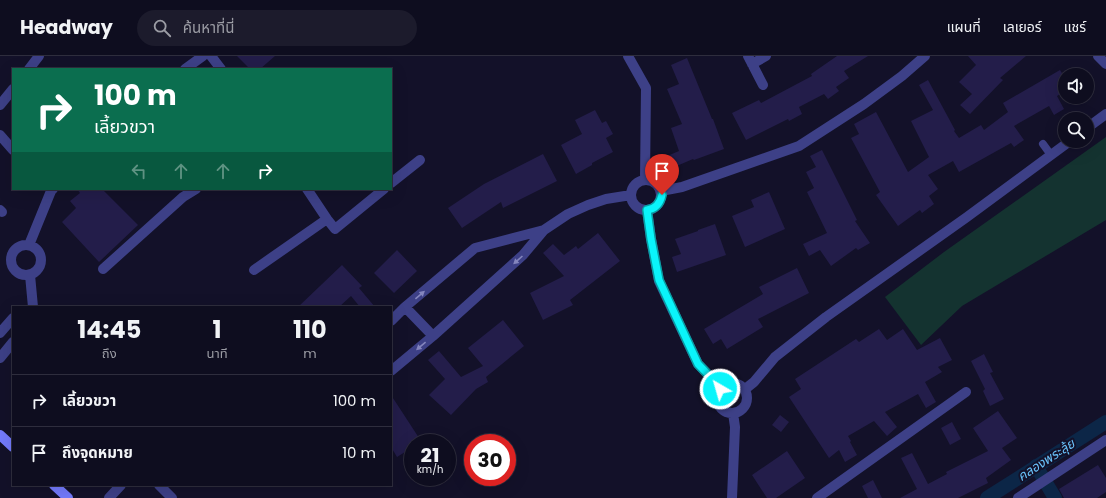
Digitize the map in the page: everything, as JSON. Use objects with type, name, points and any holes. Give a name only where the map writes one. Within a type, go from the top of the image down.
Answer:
[{"type":"street","points":[[30,68],[39,56]]},
{"type":"street","points":[[186,68],[203,56]]},
{"type":"street","points":[[211,56],[220,68]]},
{"type":"street","points":[[628,56],[646,88],[645,179]]},
{"type":"street","points":[[763,85],[750,60],[766,56]]},
{"type":"street","points":[[661,191],[688,185],[799,146],[864,104],[902,76],[925,56]]},
{"type":"street","points":[[1098,56],[1106,64]]},
{"type":"street","points":[[0,105],[12,90]]},
{"type":"street","points":[[1094,123],[1106,114]]},
{"type":"street","points":[[0,135],[12,149]]},
{"type":"street","points":[[744,390],[754,382],[775,357],[826,317],[967,217],[1060,148]]},
{"type":"street","points":[[392,182],[420,160]]},
{"type":"street","points":[[645,179],[652,180],[659,186],[661,191],[661,200],[659,204],[647,210],[637,208],[631,200],[631,190],[638,182],[645,179]]},
{"type":"street","points":[[29,245],[51,190]]},
{"type":"street","points":[[103,269],[183,198],[195,190]]},
{"type":"street","points":[[308,190],[335,229],[383,190]]},
{"type":"street","points":[[392,370],[523,255],[544,230],[568,214],[588,205],[606,199],[631,195]]},
{"type":"street","points":[[647,210],[659,280],[698,364],[721,388]]},
{"type":"street","points":[[254,270],[327,219]]},
{"type":"street","points":[[392,320],[405,307],[475,248],[544,230]]},
{"type":"street","points":[[29,245],[34,247],[40,255],[41,260],[38,269],[30,275],[25,276],[16,272],[10,263],[10,258],[15,249],[19,246],[29,245]]},
{"type":"street","points":[[30,275],[34,304]]},
{"type":"street","points":[[405,307],[432,336]]},
{"type":"street","points":[[0,333],[12,319]]},
{"type":"street","points":[[0,358],[12,343]]},
{"type":"street","points":[[732,383],[737,384],[744,390],[746,400],[742,408],[733,412],[724,410],[718,403],[717,398],[721,388],[732,383]]},
{"type":"street","points":[[817,498],[966,392]]},
{"type":"street","points":[[732,498],[735,427],[733,412]]},
{"type":"street","points":[[0,435],[12,446]]},
{"type":"street","points":[[1018,498],[1106,440]]},
{"type":"street","points":[[55,486],[68,498]]},
{"type":"street","points":[[109,498],[120,486]]},
{"type":"street","points":[[160,486],[172,498]]},
{"type":"lane","points":[[1043,144],[1051,154]]},
{"type":"green space","points":[[1106,137],[1106,220],[962,306],[921,345],[885,297],[944,252],[1091,148],[1094,148],[1094,146]]},
{"type":"building","points":[[237,56],[275,56],[261,68],[249,68]]},
{"type":"building","points":[[837,56],[868,56],[844,71],[849,78],[836,87],[839,91],[828,99],[824,94],[799,107],[802,114],[789,121],[788,119],[746,140],[732,113],[759,100],[761,103],[812,76],[811,74]]},
{"type":"building","points":[[968,56],[1026,56],[1000,78],[1003,80],[970,114],[960,105],[972,94],[959,82],[976,65]]},
{"type":"building","points":[[687,58],[724,149],[694,160],[693,159],[665,171],[660,159],[679,151],[671,128],[682,124],[667,89],[679,84],[671,65]]},
{"type":"building","points":[[1058,71],[1058,104],[1061,104],[1064,109],[1054,115],[1049,106],[1014,126],[1024,140],[1014,147],[1011,143],[959,172],[953,161],[928,175],[938,189],[929,196],[934,204],[922,213],[920,210],[898,226],[876,195],[880,192],[851,138],[859,134],[854,124],[876,112],[908,172],[929,157],[911,121],[933,110],[919,85],[928,80],[959,138],[981,125],[984,130],[1008,112],[1003,103]]},
{"type":"building","points":[[595,110],[602,123],[606,121],[613,134],[606,138],[613,152],[592,163],[592,165],[576,174],[561,145],[582,134],[575,120]]},
{"type":"building","points":[[822,150],[857,220],[855,221],[870,243],[858,250],[856,248],[831,266],[820,250],[809,256],[803,244],[827,233],[807,192],[814,188],[806,172],[816,167],[810,156]]},
{"type":"building","points":[[543,154],[557,181],[503,208],[501,202],[462,228],[448,208],[484,184]]},
{"type":"building","points":[[78,190],[103,190],[138,225],[99,262],[62,222],[76,208],[70,201],[80,193]]},
{"type":"building","points":[[769,192],[785,229],[745,247],[732,216],[754,207],[751,200]]},
{"type":"building","points":[[715,224],[726,255],[677,272],[672,257],[681,254],[675,239]]},
{"type":"building","points":[[598,233],[620,261],[570,300],[573,305],[543,320],[530,293],[564,276],[543,253],[553,244],[564,255],[576,246],[578,249]]},
{"type":"building","points":[[397,250],[417,271],[394,293],[374,273]]},
{"type":"building","points":[[342,265],[362,286],[359,288],[374,306],[359,306],[351,296],[340,306],[299,306]]},
{"type":"building","points":[[797,268],[809,293],[758,319],[763,327],[727,349],[721,339],[713,344],[704,329],[763,294],[759,287]]},
{"type":"building","points":[[503,320],[524,346],[486,377],[488,382],[476,389],[451,415],[429,395],[445,379],[428,360],[439,351],[461,377],[483,366],[468,348]]},
{"type":"building","points":[[879,329],[887,340],[903,329],[917,350],[940,338],[952,360],[938,367],[942,372],[925,382],[936,402],[926,408],[918,394],[885,412],[897,427],[887,436],[874,421],[848,436],[857,455],[845,462],[839,450],[829,458],[789,397],[801,389],[795,379],[856,339],[859,342]]},
{"type":"building","points":[[984,354],[993,372],[990,373],[1004,399],[990,406],[983,391],[985,389],[971,361]]},
{"type":"building","points":[[392,397],[416,434],[404,434],[404,453],[397,457],[392,449]]},
{"type":"building","points":[[998,411],[1017,438],[1002,448],[1011,460],[986,478],[988,483],[958,498],[900,498],[917,489],[901,458],[912,453],[928,484],[947,474],[946,472],[988,451],[973,428]]},
{"type":"building","points":[[780,415],[789,422],[781,432],[772,425]]},
{"type":"building","points":[[952,422],[961,439],[950,445],[941,428]]},
{"type":"building","points":[[787,451],[805,478],[776,498],[767,498],[752,475]]},
{"type":"building","points":[[1098,465],[1106,478],[1106,492],[1097,498],[1064,498],[1059,489]]},
{"type":"building","points":[[873,480],[882,498],[868,498],[862,486]]},
{"type":"waterway","name":"คลองพระลุ้ย","points":[[987,498],[1106,422]]},
{"type":"waterway","points":[[1036,466],[1055,498]]},
{"type":"route","points":[[662,195],[659,204],[647,210],[659,280],[698,364],[721,388],[720,389]]}]
